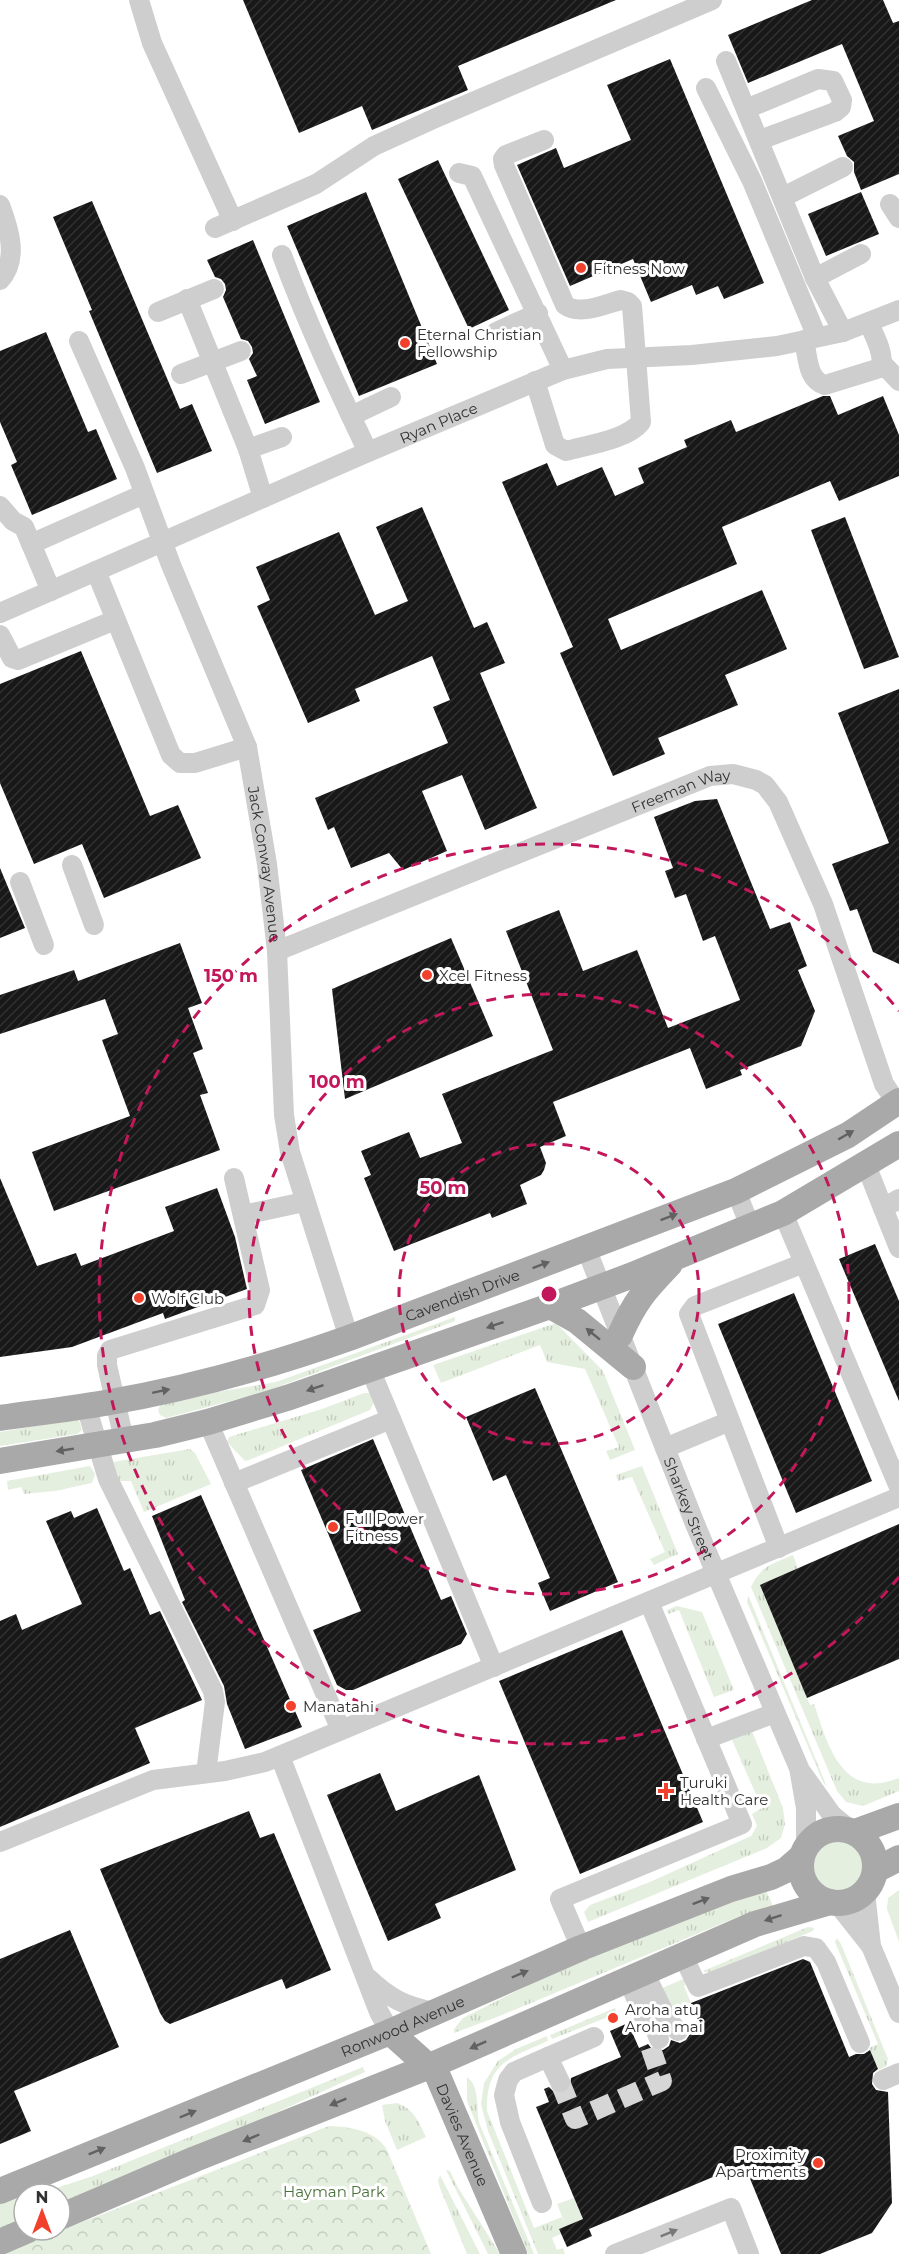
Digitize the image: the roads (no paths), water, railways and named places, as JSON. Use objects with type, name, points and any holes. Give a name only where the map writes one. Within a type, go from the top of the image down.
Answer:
[{"type":"main road","name":"Cavendish Drive","points":[[0,1418],[114,1401],[202,1382],[314,1351],[736,1191],[848,1135],[898,1102]]},
{"type":"main road","points":[[0,1461],[155,1435],[208,1422],[370,1369],[550,1306],[783,1213],[899,1144]]},
{"type":"main road","points":[[620,1335],[640,1295],[676,1257]]},
{"type":"main road","points":[[550,1306],[574,1319],[633,1367]]},
{"type":"main road","points":[[852,1831],[899,1816]]},
{"type":"main road","points":[[833,1903],[819,1898],[810,1890],[803,1880],[800,1868],[803,1852],[814,1837],[824,1830],[837,1828],[852,1831],[864,1839],[875,1859],[870,1881]]},
{"type":"main road","name":"Ronwood Avenue","points":[[0,2191],[390,2032],[581,1948],[731,1889],[771,1877],[786,1870],[803,1852]]},
{"type":"main road","points":[[72,2212],[195,2159],[430,2066],[755,1924],[857,1898],[870,1881],[899,1858]]},
{"type":"main road","name":"Davies Avenue","points":[[390,2032],[437,2074],[514,2254]]},
{"type":"street","points":[[139,0],[152,43],[224,225],[316,184],[374,146],[712,0]]},
{"type":"street","points":[[726,61],[815,278],[843,332]]},
{"type":"street","points":[[747,109],[818,79],[832,81],[842,100],[841,107],[836,112],[760,140]]},
{"type":"street","points":[[706,88],[752,181],[811,339],[812,377],[825,385],[875,371],[882,363]]},
{"type":"street","points":[[535,381],[555,445],[566,451],[627,434],[641,422],[632,306],[621,300],[579,311],[565,305],[515,192],[503,159],[506,155],[544,140]]},
{"type":"street","points":[[783,197],[843,167]]},
{"type":"street","points":[[459,173],[472,176],[563,370]]},
{"type":"street","points":[[0,205],[11,251],[8,271],[0,280]]},
{"type":"street","points":[[815,278],[861,254]]},
{"type":"street","points":[[282,255],[305,316],[368,452]]},
{"type":"street","points":[[158,312],[214,290]]},
{"type":"street","points":[[188,299],[248,449],[263,498]]},
{"type":"street","name":"Ryan Place","points":[[0,613],[368,452],[563,370],[607,359],[692,355],[777,346],[843,332],[899,310]]},
{"type":"street","points":[[496,332],[537,313]]},
{"type":"street","points":[[869,323],[880,351],[882,363],[899,381]]},
{"type":"street","name":"Jack Conway Avenue","points":[[79,341],[135,468],[162,542],[247,747],[267,864],[277,951],[284,1115],[290,1152],[349,1338]]},
{"type":"street","points":[[181,374],[241,351]]},
{"type":"street","points":[[351,416],[391,397]]},
{"type":"street","points":[[248,449],[282,437]]},
{"type":"street","points":[[31,544],[144,494]]},
{"type":"street","points":[[0,506],[13,521],[24,527],[51,591]]},
{"type":"street","points":[[96,571],[171,755],[180,763],[195,764],[247,747]]},
{"type":"street","points":[[0,635],[12,658],[18,660],[115,620]]},
{"type":"street","name":"Freeman Way","points":[[277,951],[710,776],[721,774],[744,776],[765,785],[778,802],[823,904],[884,1084],[898,1102]]},
{"type":"street","points":[[72,865],[94,925]]},
{"type":"street","points":[[20,882],[45,945]]},
{"type":"street","points":[[866,1165],[891,1203],[899,1248]]},
{"type":"street","points":[[124,1440],[107,1365],[110,1350],[255,1305],[260,1290],[234,1178]]},
{"type":"street","points":[[736,1191],[750,1227]]},
{"type":"street","points":[[243,1215],[304,1202]]},
{"type":"street","points":[[783,1213],[899,1487]]},
{"type":"street","name":"Sharkey Street","points":[[586,1248],[716,1574],[799,1768],[832,1815],[852,1831]]},
{"type":"street","points":[[779,1548],[690,1311],[695,1306],[804,1263]]},
{"type":"street","points":[[370,1369],[494,1667]]},
{"type":"street","points":[[86,1406],[108,1479],[213,1691],[215,1702],[206,1773]]},
{"type":"street","points":[[234,1483],[391,1419]]},
{"type":"street","points":[[665,1448],[730,1421]]},
{"type":"street","points":[[208,1422],[341,1731]]},
{"type":"street","points":[[0,1842],[153,1780],[265,1762],[899,1497]]},
{"type":"street","points":[[581,1948],[560,1899],[742,1824],[649,1602]]},
{"type":"street","points":[[706,1739],[775,1713]]},
{"type":"street","points":[[280,1756],[379,2012],[390,2032]]},
{"type":"street","name":"Sharkey Street","points":[[799,1768],[806,1808],[803,1852]]},
{"type":"street","points":[[870,1881],[871,1946]]},
{"type":"street","points":[[833,1903],[871,1946],[899,2013]]},
{"type":"street","points":[[683,1956],[698,1987],[804,1946],[816,1948],[826,1962],[860,2043]]},
{"type":"street","points":[[366,1976],[381,1990],[408,2006],[434,2012]]},
{"type":"street","points":[[636,1976],[664,2033],[644,2017],[636,1976]]},
{"type":"street","points":[[542,2202],[510,2122],[504,2095],[506,2084],[514,2072],[594,2037]]},
{"type":"street","points":[[549,2057],[560,2082]]},
{"type":"street","points":[[615,2254],[731,2208],[749,2254]]},
{"type":"tunnel","points":[[560,2082],[575,2119],[662,2081],[649,2043]]},
{"type":"place","name":"Fitness Now","points":[[581,268]]},
{"type":"place","name":"Eternal Christian Fellowship","points":[[405,343]]},
{"type":"place","name":"Xcel Fitness","points":[[427,975]]},
{"type":"place","name":"Wolf Club","points":[[139,1298]]},
{"type":"place","name":"Full Power Fitness","points":[[333,1527]]},
{"type":"place","name":"Manatahi","points":[[291,1706]]},
{"type":"place","name":"Turuki Health Care","points":[[666,1791]]},
{"type":"place","name":"Aroha atu Aroha mai","points":[[613,2018]]},
{"type":"place","name":"Proximity Apartments","points":[[818,2163]]},
{"type":"park label","name":"Hayman Park","points":[[334,2191]]}]
